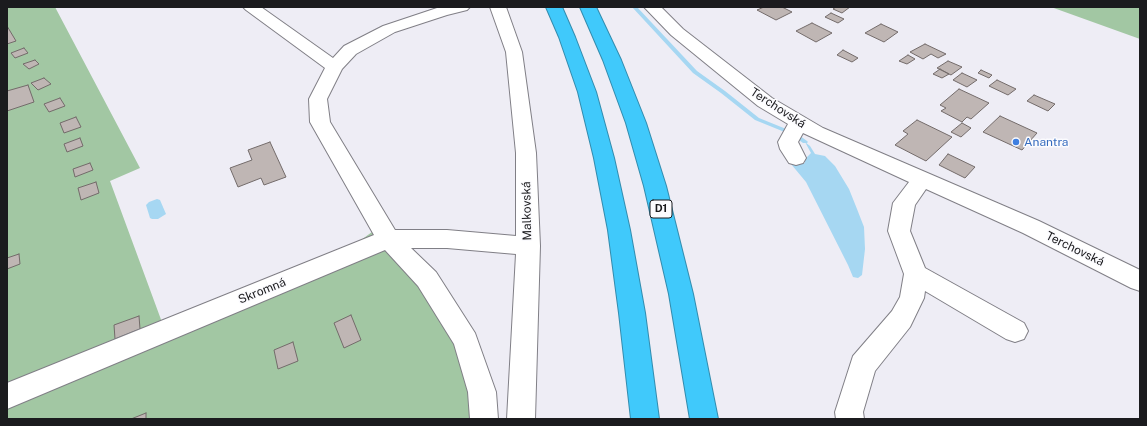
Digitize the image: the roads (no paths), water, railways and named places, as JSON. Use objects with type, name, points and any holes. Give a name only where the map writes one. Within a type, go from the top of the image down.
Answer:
[{"type":"highway","points":[[554,7],[567,36],[587,92],[604,158],[622,245],[645,419]]},
{"type":"highway","name":"D1","points":[[588,7],[612,60],[636,123],[655,186],[681,294],[704,419]]},
{"type":"street","points":[[251,7],[334,67]]},
{"type":"street","points":[[462,7],[443,11],[389,29],[350,50],[334,67],[318,99],[320,122],[388,239],[427,279],[466,341],[482,392],[484,419]]},
{"type":"street","name":"Malkovská","points":[[498,7],[514,52],[526,153],[528,246],[521,419]]},
{"type":"street","name":"Terchovská","points":[[652,7],[677,32],[765,102],[795,129],[816,132],[923,179],[1031,227],[1140,281]]},
{"type":"street","points":[[795,129],[788,142],[790,149],[796,158]]},
{"type":"street","points":[[850,419],[849,412],[863,366],[901,319],[912,298],[916,274],[900,231],[904,203],[923,179]]},
{"type":"street","name":"Skromná","points":[[7,396],[388,239],[447,240],[528,246]]},
{"type":"street","points":[[916,274],[1014,331]]},
{"type":"street","points":[[473,419],[482,392]]},
{"type":"water","points":[[805,142],[810,146],[815,154],[825,156],[835,166],[849,189],[857,209],[864,227],[865,249],[862,275],[858,278],[853,277],[806,182],[791,164],[805,163],[804,160],[811,153]]},
{"type":"water","points":[[157,199],[160,200],[166,214],[158,219],[152,219],[150,218],[146,205]]},
{"type":"waterway","points":[[634,7],[695,72],[757,119],[794,134],[805,142]]},
{"type":"place","name":"Anantra","points":[[1016,142]]}]
